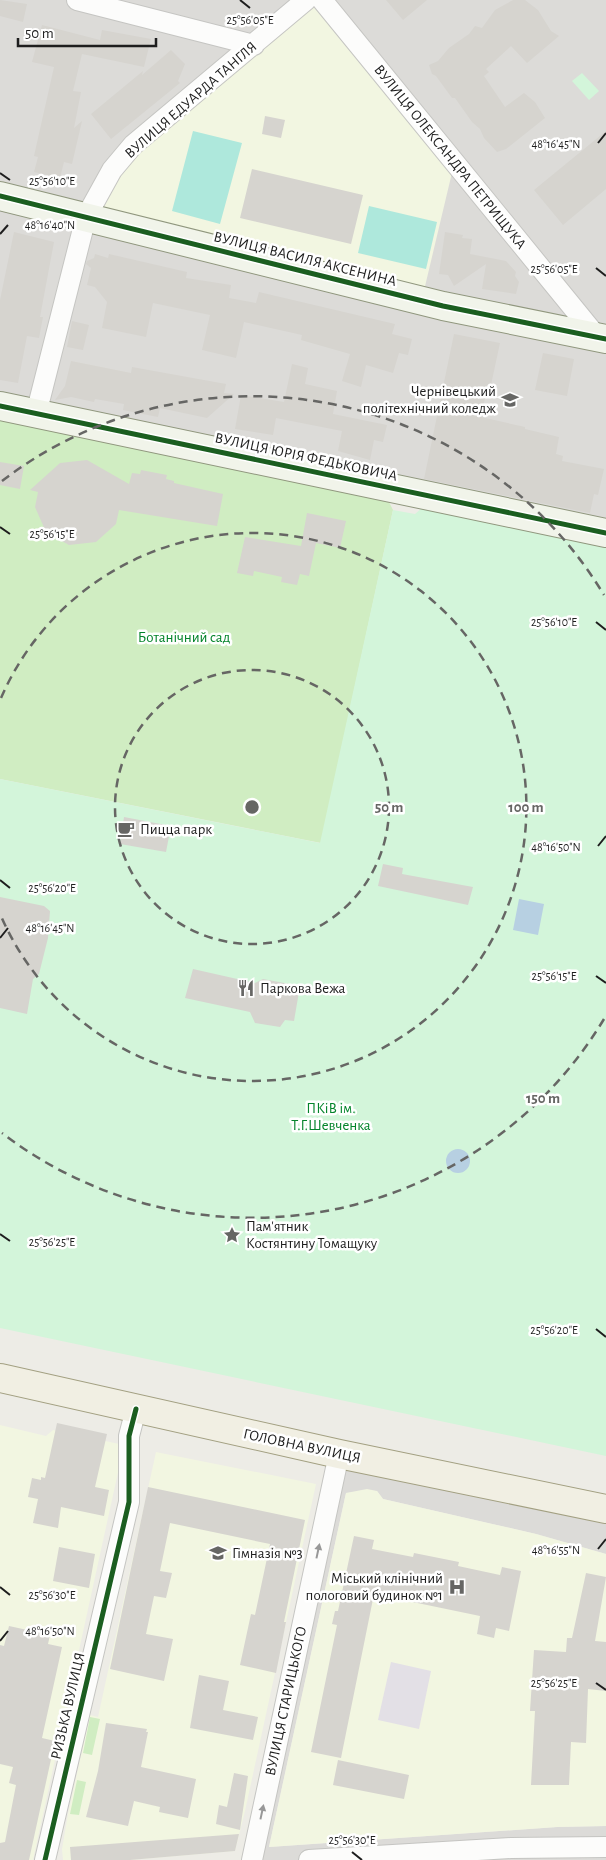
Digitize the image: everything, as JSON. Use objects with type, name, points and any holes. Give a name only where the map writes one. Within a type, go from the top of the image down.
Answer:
[{"type":"main road","name":"ГОЛОВНА ВУЛИЦЯ","points":[[0,1378],[339,1454],[606,1509]]},
{"type":"street","points":[[77,0],[254,45]]},
{"type":"street","name":"ВУЛИЦЯ ЕДУАРДА ТАНГЛЯ","points":[[36,414],[86,217],[112,170],[133,145],[306,0]]},
{"type":"street","name":"ВУЛИЦЯ ОЛЕКСАНДРА ПЕТРИЩУКА","points":[[322,0],[602,338]]},
{"type":"street","name":"ВУЛИЦЯ ВАСИЛЯ АКСЕНИНА","points":[[0,196],[443,306],[602,338]]},
{"type":"street","name":"ВУЛИЦЯ ЮРІЯ ФЕДЬКОВИЧА","points":[[0,406],[606,533]]},
{"type":"street","name":"РИЗЬКА ВУЛИЦЯ","points":[[45,1860],[129,1502],[129,1436],[136,1409]]},
{"type":"street","name":"ВУЛИЦЯ СТАРИЦЬКОГО","points":[[252,1860],[339,1454]]},
{"type":"street","points":[[309,1860],[502,1848],[606,1847]]},
{"type":"shaded area","points":[[0,0],[606,0],[606,532],[0,407]]},
{"type":"shaded area","points":[[307,0],[323,0],[455,160],[422,299],[86,216],[113,170]]},
{"type":"shaded area","points":[[193,131],[242,143],[220,224],[172,211]]},
{"type":"shaded area","points":[[369,206],[437,222],[426,269],[358,253]]},
{"type":"shaded area","points":[[519,899],[544,904],[538,935],[513,930]]},
{"type":"shaded area","points":[[458,1149],[463,1150],[469,1156],[469,1166],[463,1172],[458,1173],[453,1172],[447,1166],[446,1161],[447,1156],[453,1150]]},
{"type":"shaded area","points":[[0,1425],[46,1436],[53,1430],[124,1445],[33,1860],[0,1860]]},
{"type":"shaded area","points":[[156,1452],[316,1484],[245,1811],[235,1851],[130,1860],[63,1860],[62,1849],[68,1814],[90,1715],[98,1717]]},
{"type":"shaded area","points":[[339,1455],[606,1510],[606,1554],[536,1534],[383,1499],[377,1491],[346,1493],[269,1847],[557,1827],[606,1826],[606,1860],[254,1860]]},
{"type":"shaded area","points":[[367,1489],[377,1491],[383,1499],[536,1534],[606,1554],[606,1826],[557,1827],[269,1847],[346,1493]]},
{"type":"shaded area","points":[[391,1662],[431,1671],[419,1729],[378,1720]]},
{"type":"green space","points":[[582,73],[599,91],[589,100],[572,81]]},
{"type":"green space","name":"Ботанічний сад","points":[[0,419],[388,500],[393,510],[321,843],[0,779]]},
{"type":"green space","name":"ПКіВ ім. Т.Г.Шевченка","points":[[422,508],[606,547],[606,1456],[0,1328],[0,779],[320,843],[393,510],[415,514]]},
{"type":"green space","points":[[90,1717],[100,1719],[92,1755],[83,1753]]},
{"type":"green space","points":[[77,1780],[86,1782],[79,1815],[70,1814]]},
{"type":"building","points":[[0,0],[27,4],[23,22],[0,16]]},
{"type":"building","points":[[386,0],[427,0],[403,20]]},
{"type":"building","points":[[513,0],[525,0],[538,10],[551,31],[559,36],[527,63],[511,46],[486,69],[489,72],[484,76],[505,107],[524,93],[535,102],[545,118],[506,149],[497,152],[484,138],[480,129],[472,122],[455,98],[452,98],[436,76],[432,74],[429,65],[438,61],[449,48],[469,34],[475,26],[482,28],[495,10]]},
{"type":"building","points":[[42,25],[100,40],[102,30],[151,39],[144,67],[82,54],[73,91],[81,92],[74,128],[82,121],[72,164],[64,162],[60,178],[34,172],[38,157],[34,156],[54,67],[32,62]]},
{"type":"building","points":[[171,50],[185,64],[178,81],[180,83],[111,139],[91,114]]},
{"type":"building","points":[[265,116],[285,120],[281,138],[262,134]]},
{"type":"building","points":[[606,131],[606,189],[563,225],[534,190]]},
{"type":"building","points":[[252,169],[363,195],[351,244],[240,218]]},
{"type":"building","points":[[14,232],[54,242],[40,317],[43,317],[39,338],[27,336],[18,383],[0,380],[0,300]]},
{"type":"building","points":[[445,232],[463,235],[462,238],[472,239],[470,254],[506,261],[516,272],[515,276],[519,282],[516,294],[482,289],[486,264],[454,286],[448,275],[439,274]]},
{"type":"building","points":[[95,254],[108,258],[109,254],[187,272],[186,278],[231,285],[229,298],[256,303],[259,292],[395,324],[392,334],[412,339],[408,355],[399,353],[393,373],[366,365],[361,387],[342,381],[350,354],[301,340],[302,335],[244,322],[236,358],[202,350],[210,315],[153,303],[146,337],[102,328],[107,302],[95,287],[87,285],[91,268],[86,264],[87,261],[94,258]]},
{"type":"building","points":[[72,321],[89,325],[83,350],[67,347]]},
{"type":"building","points":[[454,334],[500,343],[491,385],[488,384],[481,417],[559,437],[556,454],[563,456],[562,461],[604,469],[598,495],[594,494],[590,513],[424,479]]},
{"type":"building","points":[[543,353],[574,359],[567,396],[535,390]]},
{"type":"building","points":[[71,361],[131,373],[132,367],[226,384],[224,393],[234,394],[207,418],[160,408],[158,417],[123,410],[124,404],[95,399],[94,402],[71,397],[55,400],[65,386]]},
{"type":"building","points":[[292,364],[308,368],[305,384],[337,391],[333,414],[387,425],[383,442],[374,440],[370,460],[338,451],[342,431],[276,418],[273,435],[235,429],[241,395],[284,402]]},
{"type":"building","points":[[87,460],[129,484],[132,473],[140,474],[141,470],[167,475],[166,479],[174,481],[174,483],[223,494],[217,526],[119,510],[116,524],[96,542],[69,545],[46,532],[35,507],[38,492],[30,490],[60,463]]},
{"type":"building","points":[[0,462],[24,466],[20,489],[0,485]]},
{"type":"building","points":[[307,513],[346,521],[340,548],[316,543],[309,576],[300,574],[297,585],[281,582],[282,577],[254,571],[253,576],[237,573],[245,537],[301,546]]},
{"type":"building","points":[[124,817],[171,826],[166,852],[120,844]]},
{"type":"building","points":[[383,864],[403,868],[402,874],[473,887],[468,905],[378,886]]},
{"type":"building","points":[[0,897],[44,906],[50,911],[48,938],[39,974],[33,979],[27,1014],[0,1008]]},
{"type":"building","points":[[193,969],[255,983],[263,979],[300,986],[294,1021],[285,1020],[280,1027],[255,1023],[250,1012],[185,998]]},
{"type":"building","points":[[57,1423],[107,1434],[95,1487],[109,1490],[104,1516],[61,1507],[58,1528],[33,1523],[38,1499],[28,1497],[32,1478],[41,1480],[41,1477],[45,1478]]},
{"type":"building","points":[[148,1487],[305,1520],[284,1622],[286,1622],[276,1673],[240,1665],[251,1614],[255,1615],[270,1544],[170,1523],[160,1571],[172,1573],[166,1598],[154,1596],[146,1634],[173,1639],[164,1681],[110,1669]]},
{"type":"building","points":[[354,1536],[374,1540],[372,1549],[413,1557],[414,1553],[459,1562],[458,1566],[500,1575],[502,1567],[521,1571],[509,1631],[496,1628],[494,1638],[477,1634],[480,1616],[374,1594],[341,1758],[311,1752],[337,1625],[332,1624],[335,1611],[338,1611]]},
{"type":"building","points":[[59,1547],[95,1554],[89,1588],[53,1581]]},
{"type":"building","points":[[586,1573],[606,1577],[595,1641],[606,1642],[606,1691],[588,1689],[586,1743],[571,1742],[569,1785],[531,1785],[535,1711],[530,1711],[534,1650],[566,1652],[567,1638],[572,1638]]},
{"type":"building","points":[[9,1626],[50,1635],[48,1644],[62,1647],[42,1738],[55,1741],[29,1860],[0,1860],[0,1843],[5,1842],[16,1785],[9,1783],[13,1767],[0,1764],[0,1645],[4,1646]]},
{"type":"building","points":[[199,1675],[229,1681],[223,1710],[258,1717],[253,1740],[190,1728]]},
{"type":"building","points":[[106,1723],[147,1729],[141,1767],[196,1779],[188,1818],[159,1812],[160,1807],[134,1801],[128,1826],[86,1817],[98,1771]]},
{"type":"building","points":[[338,1760],[409,1775],[404,1799],[333,1785]]},
{"type":"building","points":[[234,1773],[248,1776],[240,1830],[216,1824],[219,1805],[227,1807]]},
{"type":"building","points":[[239,1834],[235,1851],[130,1860],[71,1860],[70,1847]]},
{"type":"cycle path","points":[[0,196],[443,306],[606,339]]},
{"type":"cycle path","points":[[0,406],[606,533]]},
{"type":"cycle path","points":[[45,1860],[129,1502],[129,1436],[136,1409]]},
{"type":"place","name":"Чернівецький політехнічний коледж","points":[[510,400]]},
{"type":"place","name":"Пицца парк","points":[[126,829]]},
{"type":"place","name":"Паркова Вежа","points":[[246,988]]},
{"type":"place","name":"Пам'ятник Костянтину Томащуку","points":[[232,1235]]},
{"type":"place","name":"Гімназія №3","points":[[218,1553]]},
{"type":"place","name":"Міський клінічний пологовий будинок №1","points":[[457,1587]]}]
